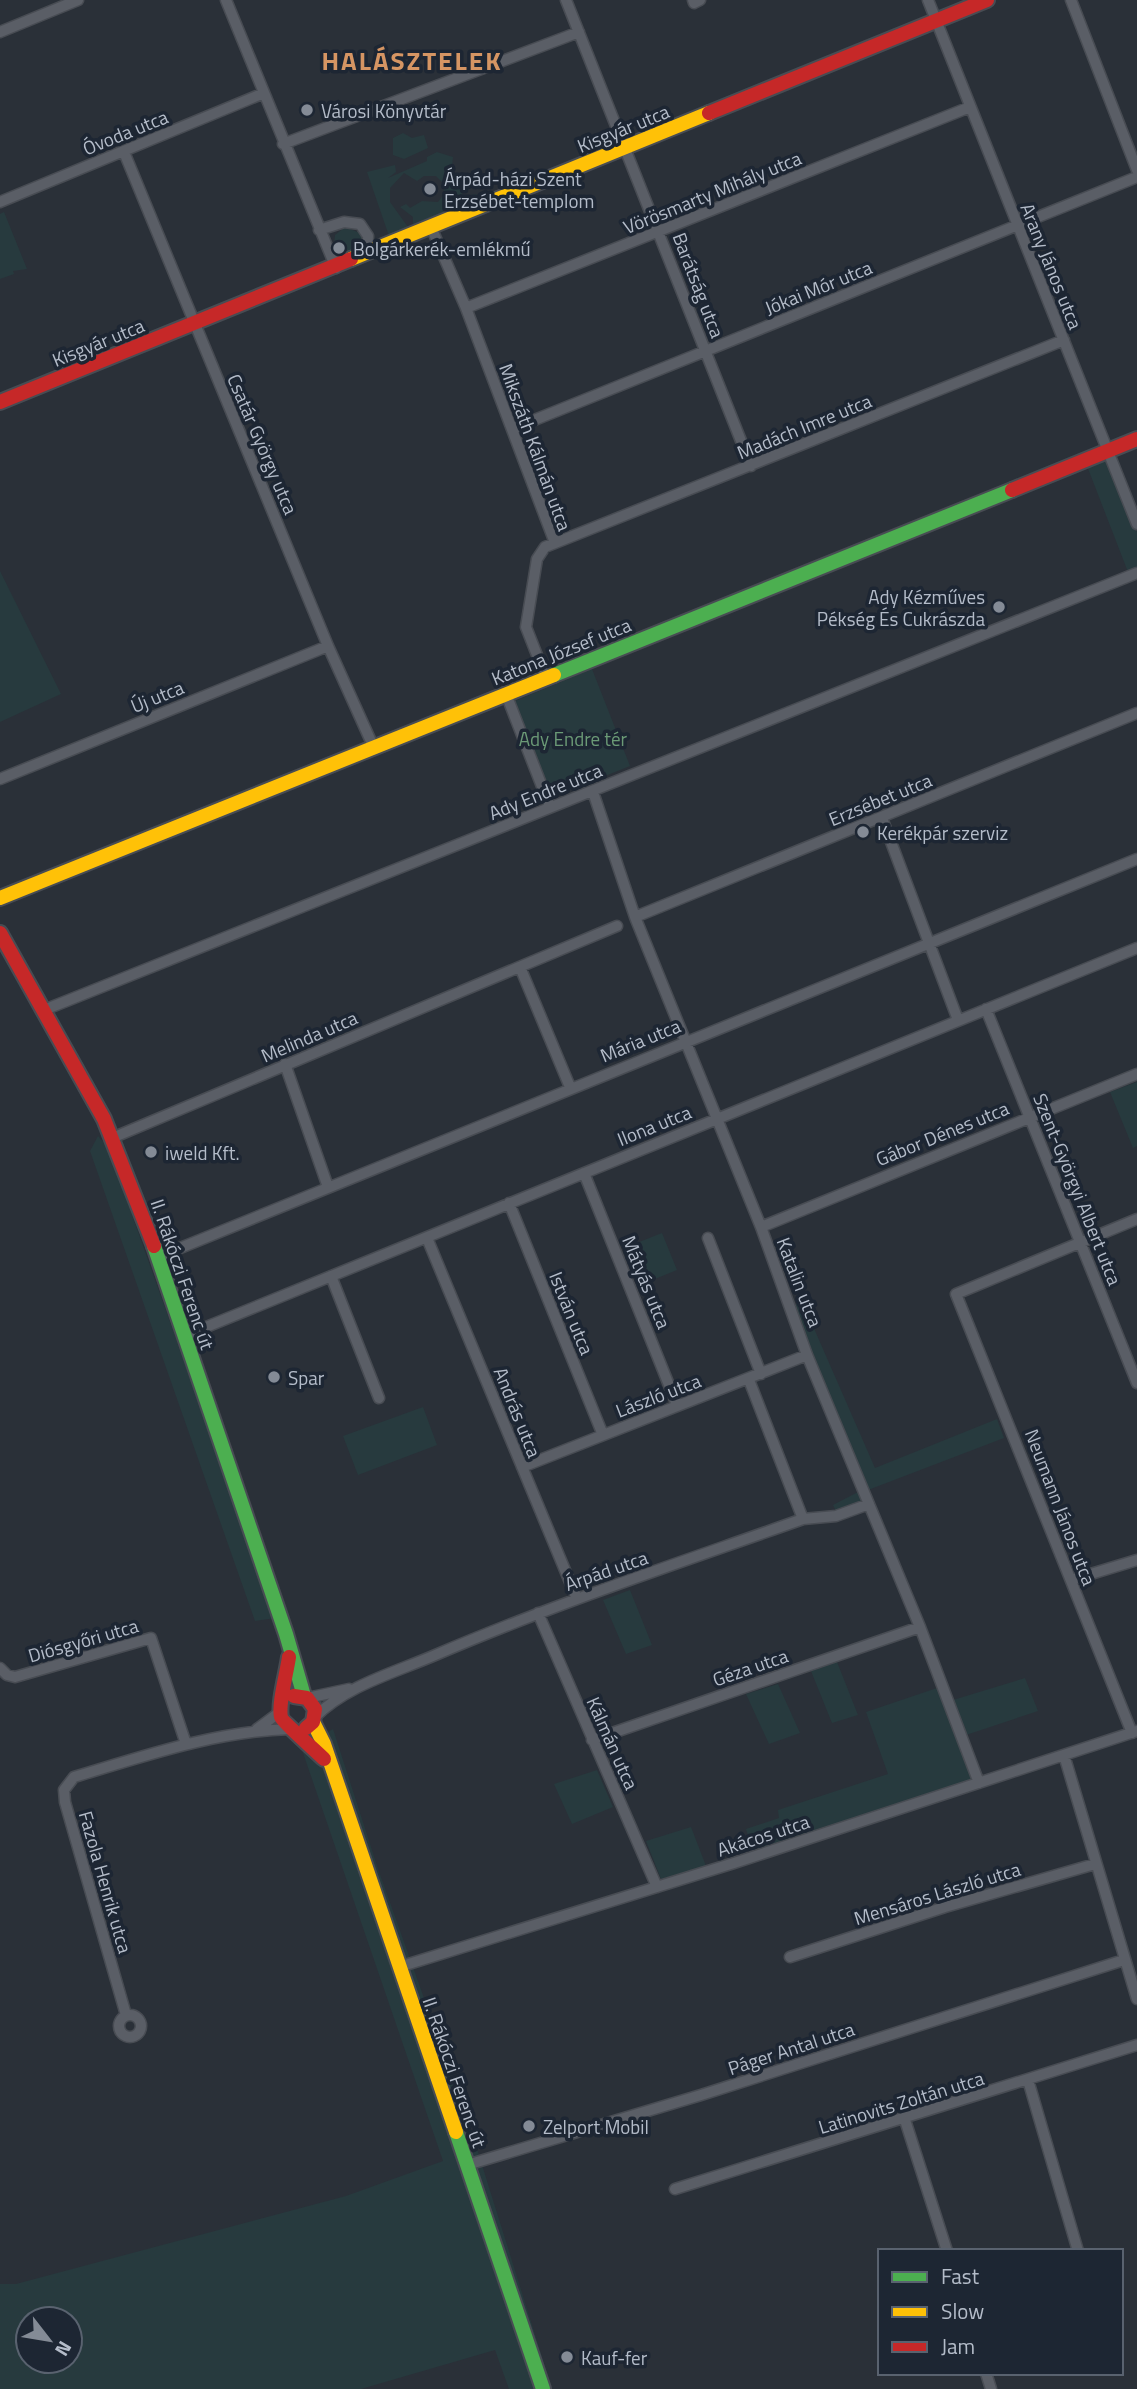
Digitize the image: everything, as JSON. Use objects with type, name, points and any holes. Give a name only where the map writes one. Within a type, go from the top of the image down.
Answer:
[{"type":"street","points":[[0,32],[78,0]]},
{"type":"street","points":[[226,0],[336,268]]},
{"type":"street","name":"Barátság utca","points":[[566,0],[751,466]]},
{"type":"street","points":[[693,0],[694,3],[700,0]]},
{"type":"street","name":"Arany János utca","points":[[928,0],[1137,524]]},
{"type":"street","name":"Kisgyár utca","points":[[0,402],[336,268],[987,0]]},
{"type":"street","points":[[1071,0],[1137,170]]},
{"type":"street","points":[[283,144],[579,32]]},
{"type":"street","name":"Óvoda utca","points":[[0,202],[264,93]]},
{"type":"street","name":"Vörösmarty Mihály utca","points":[[466,308],[970,107]]},
{"type":"street","name":"Csatár György utca","points":[[124,152],[328,646],[374,748]]},
{"type":"street","name":"Jókai Mór utca","points":[[512,429],[1137,177]]},
{"type":"street","points":[[319,230],[348,221],[360,224],[368,236],[367,253]]},
{"type":"street","name":"Mikszáth Kálmán utca","points":[[431,228],[466,308],[555,543],[545,547],[537,559],[526,627],[545,678]]},
{"type":"street","name":"Madách Imre utca","points":[[555,543],[1064,340]]},
{"type":"street","name":"Katona József utca","points":[[0,898],[1137,439]]},
{"type":"street","name":"Ady Endre utca","points":[[44,1010],[1137,572]]},
{"type":"street","name":"Új utca","points":[[0,779],[328,646]]},
{"type":"street","points":[[506,694],[550,807]]},
{"type":"street","name":"Erzsébet utca","points":[[635,917],[1137,713]]},
{"type":"street","name":"Katalin utca","points":[[593,792],[635,917],[761,1227],[807,1354],[920,1626],[979,1783]]},
{"type":"street","points":[[882,818],[927,944],[958,1020]]},
{"type":"street","name":"Mária utca","points":[[158,1257],[570,1087],[1137,859]]},
{"type":"street","name":"Melinda utca","points":[[112,1138],[617,926]]},
{"type":"street","name":"II. Rákóczi Ferenc út","points":[[0,933],[95,1101],[158,1257],[305,1697],[315,1709],[314,1719],[543,2389]]},
{"type":"street","name":"Ilona utca","points":[[184,1336],[1137,948]]},
{"type":"street","points":[[520,967],[570,1087]]},
{"type":"street","name":"Szent-Györgyi Albert utca","points":[[986,1009],[1137,1383]]},
{"type":"street","points":[[285,1064],[328,1187]]},
{"type":"street","name":"Gábor Dénes utca","points":[[761,1227],[1137,1074]]},
{"type":"street","name":"Mátyás utca","points":[[584,1173],[677,1405]]},
{"type":"street","name":"István utca","points":[[509,1203],[603,1435]]},
{"type":"street","points":[[1081,1242],[1137,1219]]},
{"type":"street","name":"András utca","points":[[427,1238],[577,1599]]},
{"type":"street","points":[[708,1238],[761,1374]]},
{"type":"street","name":"Neumann János utca","points":[[1081,1242],[956,1294],[1135,1732]]},
{"type":"street","points":[[331,1276],[379,1398]]},
{"type":"street","name":"László utca","points":[[522,1467],[677,1405],[748,1380],[807,1354]]},
{"type":"street","points":[[748,1380],[803,1519]]},
{"type":"street","name":"Árpád utca","points":[[314,1719],[325,1707],[360,1687],[538,1613],[803,1519],[836,1516],[870,1504]]},
{"type":"street","points":[[1071,1580],[1137,1560]]},
{"type":"street","name":"Kálmán utca","points":[[538,1613],[657,1887]]},
{"type":"street","name":"Géza utca","points":[[592,1740],[920,1626]]},
{"type":"street","name":"Diósgyőri utca","points":[[0,1668],[15,1677],[151,1638],[186,1745]]},
{"type":"street","name":"II. Rákóczi Ferenc út","points":[[289,1646],[282,1707],[283,1722],[331,1768]]},
{"type":"street","name":"Árpád utca","points":[[305,1697],[360,1687]]},
{"type":"street","points":[[254,1731],[296,1695],[305,1697]]},
{"type":"street","points":[[293,1730],[314,1719]]},
{"type":"street","name":"Fazola Henrik utca","points":[[127,2015],[64,1790],[74,1777],[186,1745],[254,1731],[293,1730]]},
{"type":"street","name":"Akácos utca","points":[[399,1967],[657,1887],[1135,1732]]},
{"type":"street","points":[[1064,1755],[1137,1999]]},
{"type":"street","name":"Mensáros László utca","points":[[789,1957],[946,1907],[1095,1864]]},
{"type":"street","name":"Páger Antal utca","points":[[467,2165],[701,2095],[1124,1960]]},
{"type":"street","name":"Latinovits Zoltán utca","points":[[675,2189],[905,2120],[1137,2045]]},
{"type":"street","points":[[1028,2080],[1077,2249]]},
{"type":"street","points":[[905,2120],[946,2249]]},
{"type":"green space","points":[[403,133],[412,138],[424,135],[428,148],[404,159],[393,155],[393,138]]},
{"type":"green space","points":[[437,152],[453,157],[452,167],[462,194],[476,194],[479,197],[413,225],[413,217],[400,207],[406,204],[410,208],[422,201],[438,202],[444,194],[444,184],[436,176],[424,176],[417,181],[404,173],[390,188],[390,202],[408,227],[389,236],[367,172],[395,165],[396,172],[388,178],[427,161],[427,157]]},
{"type":"green space","points":[[4,212],[27,269],[13,271],[14,274],[0,279],[0,214]]},
{"type":"green space","points":[[345,227],[360,233],[363,243],[360,248],[339,257],[334,245],[335,235]]},
{"type":"green space","points":[[1108,457],[1137,532],[1137,568],[1128,572],[1087,466]]},
{"type":"green space","points":[[0,571],[61,694],[0,722]]},
{"type":"green space","name":"Ady Endre tér","points":[[592,669],[630,766],[557,795],[550,793],[515,701]]},
{"type":"green space","points":[[1137,1082],[1137,1146],[1133,1148],[1110,1092]]},
{"type":"green space","points":[[98,1136],[108,1147],[275,1618],[255,1621],[90,1151]]},
{"type":"green space","points":[[662,1233],[677,1270],[640,1285],[624,1248]]},
{"type":"green space","points":[[802,1301],[875,1468],[997,1419],[1004,1438],[868,1490],[862,1504],[836,1511],[833,1505],[858,1492],[806,1362],[795,1305]]},
{"type":"green space","points":[[423,1407],[437,1445],[358,1475],[343,1436]]},
{"type":"green space","points":[[630,1590],[652,1645],[626,1654],[603,1600]]},
{"type":"green space","points":[[837,1662],[858,1715],[832,1723],[811,1671]]},
{"type":"green space","points":[[1025,1678],[1038,1711],[966,1735],[953,1700]]},
{"type":"green space","points":[[778,1684],[800,1733],[769,1744],[746,1694]]},
{"type":"green space","points":[[940,1687],[972,1782],[753,1850],[746,1829],[779,1818],[778,1810],[888,1774],[866,1712]]},
{"type":"green space","points":[[333,1729],[378,1869],[472,2133],[552,2389],[509,2389],[495,2350],[361,2389],[0,2389],[0,2284],[16,2284],[346,2196],[443,2161],[301,1747]]},
{"type":"green space","points":[[597,1770],[613,1807],[572,1824],[554,1784]]},
{"type":"green space","points":[[691,1827],[706,1866],[661,1879],[646,1841]]},
{"type":"traffic: fast","points":[[554,675],[1012,490]]},
{"type":"traffic: fast","points":[[154,1246],[286,1634],[304,1696]]},
{"type":"traffic: fast","points":[[456,2132],[543,2389]]},
{"type":"traffic: slow","points":[[351,259],[709,113]]},
{"type":"traffic: slow","points":[[0,898],[554,675]]},
{"type":"traffic: slow","points":[[313,1722],[324,1744],[456,2132]]},
{"type":"traffic: jam","points":[[709,113],[987,0]]},
{"type":"traffic: jam","points":[[0,402],[351,259]]},
{"type":"traffic: jam","points":[[1012,490],[1137,439]]},
{"type":"traffic: jam","points":[[0,933],[104,1119],[154,1246]]},
{"type":"traffic: jam","points":[[289,1657],[281,1717],[324,1759]]},
{"type":"traffic: jam","points":[[294,1696],[307,1698],[315,1709],[313,1722],[306,1728]]},
{"type":"place","name":"Városi Könyvtár","points":[[307,110]]},
{"type":"place","name":"Árpád-házi Szent Erzsébet-templom","points":[[430,189]]},
{"type":"place","name":"Bolgárkerék-emlékmű","points":[[339,248]]},
{"type":"place","name":"Ady Kézműves Pékség És Cukrászda","points":[[999,607]]},
{"type":"place","name":"Kerékpár szerviz","points":[[863,832]]},
{"type":"place","name":"iweld Kft.","points":[[151,1152]]},
{"type":"place","name":"Spar","points":[[274,1377]]},
{"type":"place","name":"Zelport Mobil","points":[[529,2126]]},
{"type":"place","name":"Kauf-fer","points":[[567,2357]]},
{"type":"district","name":"HALÁSZTELEK","points":[[412,60]]}]
